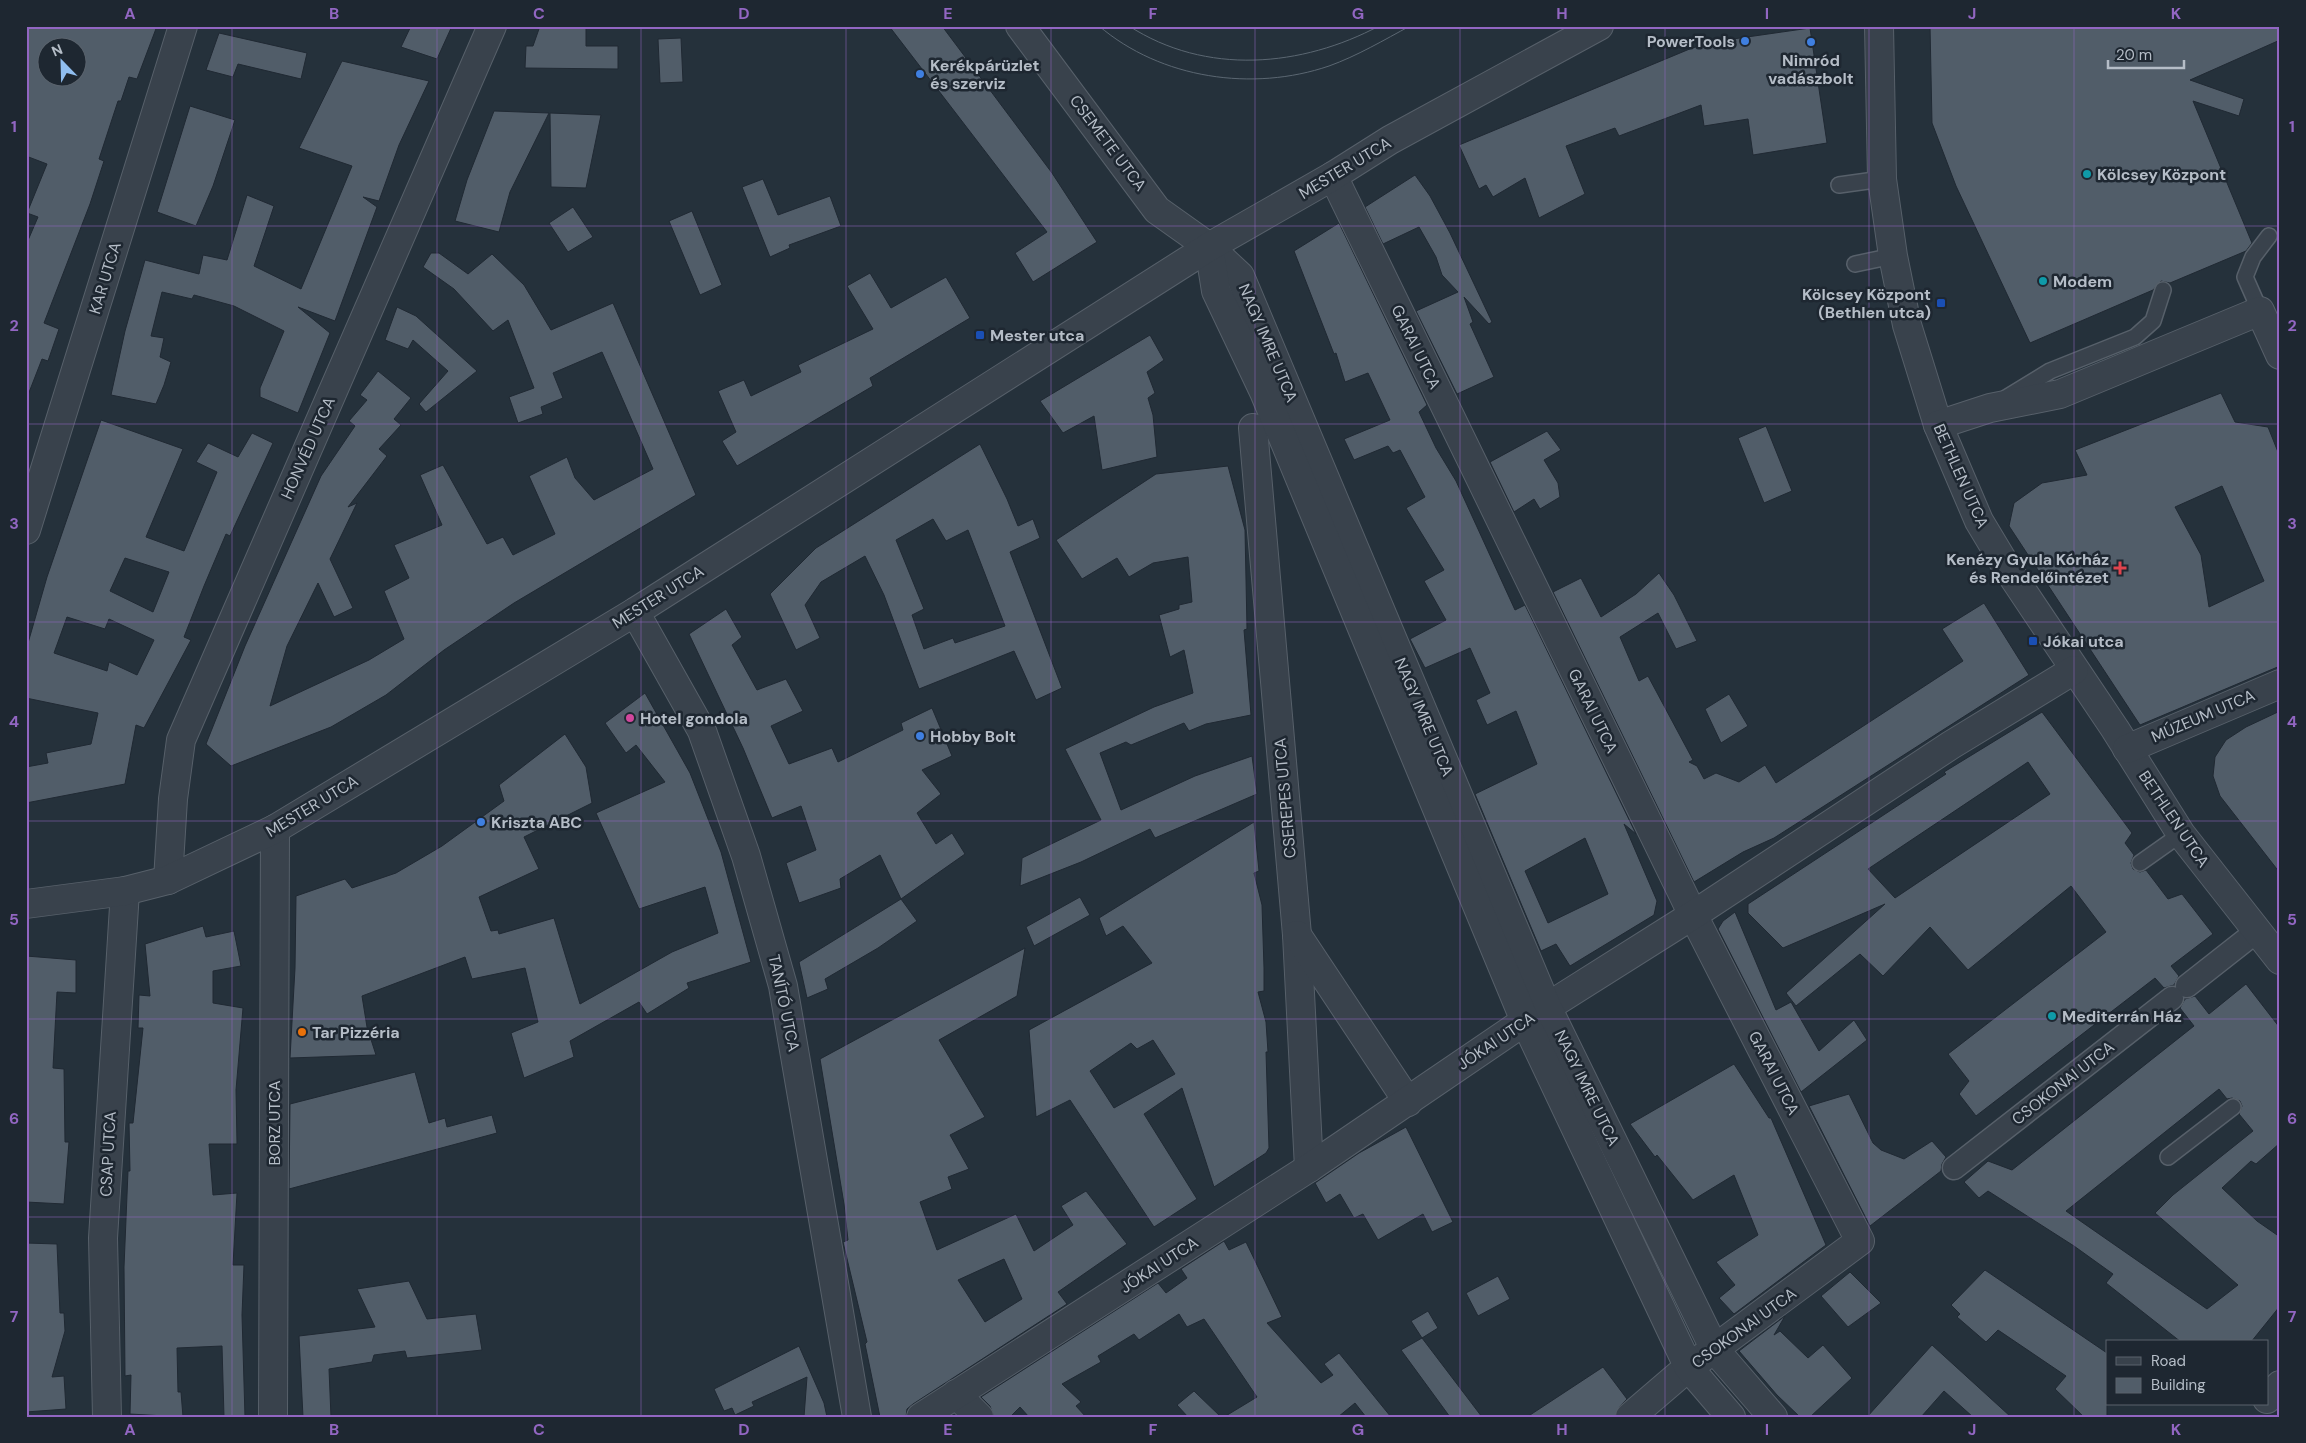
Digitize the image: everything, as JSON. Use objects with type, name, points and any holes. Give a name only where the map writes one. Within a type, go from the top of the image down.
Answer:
[{"type":"street","name":"KAR UTCA","points":[[26,530],[183,26]]},
{"type":"street","name":"HONVÉD UTCA","points":[[168,880],[174,799],[181,740],[492,26]]},
{"type":"street","name":"CSEMETE UTCA","points":[[1020,26],[1158,210],[1209,247]]},
{"type":"street","name":"MESTER UTCA","points":[[26,904],[125,892],[168,880],[275,829],[635,612],[1209,247],[1333,176],[1390,140],[1599,26]]},
{"type":"street","name":"BETHLEN UTCA","points":[[1879,26],[1882,179],[1893,256],[1907,325],[1938,426],[1979,521],[2008,572],[2127,748],[2181,834],[2280,960]]},
{"type":"street","name":"GARAI UTCA","points":[[1333,176],[1693,915],[1860,1242]]},
{"type":"street","name":"NAGY IMRE UTCA","points":[[1209,247],[1216,290],[1264,392],[1689,1368],[1731,1417]]},
{"type":"street","points":[[1938,426],[1990,408],[2060,394],[2260,312],[2280,356]]},
{"type":"street","name":"CSEREPES UTCA","points":[[1253,428],[1297,935],[1309,1168]]},
{"type":"street","name":"TANÍTÓ UTCA","points":[[635,612],[702,731],[746,856],[784,986],[857,1417]]},
{"type":"street","name":"JÓKAI UTCA","points":[[921,1417],[1309,1168],[1536,1014],[1693,915],[1951,745],[2074,670]]},
{"type":"street","name":"MÚZEUM UTCA","points":[[2127,748],[2280,684]]},
{"type":"street","name":"BORZ UTCA","points":[[273,1417],[275,829]]},
{"type":"street","name":"CSAP UTCA","points":[[108,1417],[103,1238],[125,892]]},
{"type":"street","name":"CSOKONAI UTCA","points":[[1954,1168],[2257,931]]},
{"type":"street","points":[[1297,935],[1408,1102]]},
{"type":"street","name":"NAGY IMRE UTCA","points":[[1536,1014],[1715,1350],[1774,1417]]},
{"type":"street","name":"CSOKONAI UTCA","points":[[1630,1417],[1689,1368],[1860,1242]]},
{"type":"street","points":[[2268,1398],[2280,1385]]},
{"type":"street","points":[[956,1394],[979,1417]]},
{"type":"street","points":[[2252,1417],[2261,1406]]},
{"type":"lane","points":[[1839,185],[1882,179]]},
{"type":"lane","points":[[2260,312],[2245,278],[2253,257],[2269,236]]},
{"type":"lane","points":[[1854,264],[1893,256]]},
{"type":"lane","points":[[1990,408],[2050,371],[2135,337],[2153,321],[2163,290]]},
{"type":"lane","points":[[2140,863],[2181,834]]},
{"type":"lane","points":[[2168,1157],[2233,1107]]},
{"type":"building","points":[[26,26],[157,26],[137,79],[129,77],[121,101],[118,101],[99,159],[104,161],[90,204],[44,323],[59,329],[48,361],[42,359],[28,395],[26,395],[26,245],[38,217],[27,213],[47,164],[26,156]]},
{"type":"building","points":[[411,26],[452,26],[437,59],[401,47]]},
{"type":"building","points":[[540,26],[586,26],[586,46],[618,46],[618,69],[525,68],[526,46],[533,46]]},
{"type":"building","points":[[889,26],[942,26],[1052,173],[1097,242],[1033,282],[1015,253],[1047,232]]},
{"type":"building","name":"Kölcsey Központ","points":[[1930,26],[2280,26],[2280,40],[2190,80],[2244,99],[2239,116],[2193,101],[2252,243],[2246,251],[2170,283],[2161,281],[2153,290],[2030,343],[1956,186],[1932,123]]},
{"type":"building","points":[[1810,28],[1827,143],[1753,155],[1748,119],[1704,126],[1701,105],[1619,136],[1615,128],[1566,146],[1585,194],[1539,218],[1525,178],[1493,197],[1486,185],[1479,189],[1459,145],[1692,48],[1719,41]]},
{"type":"building","points":[[219,33],[307,53],[301,79],[238,64],[233,77],[206,70]]},
{"type":"building","points":[[681,38],[683,82],[660,83],[658,39]]},
{"type":"building","points":[[342,61],[429,81],[399,145],[379,201],[363,197],[377,207],[335,321],[298,307],[330,333],[298,413],[260,397],[260,388],[284,331],[234,306],[194,295],[192,299],[162,292],[151,336],[164,338],[160,357],[171,362],[156,404],[111,395],[125,331],[145,260],[199,274],[203,255],[227,260],[247,195],[274,206],[254,266],[301,289],[352,166],[299,148]]},
{"type":"building","points":[[190,106],[235,120],[213,186],[196,226],[157,212]]},
{"type":"building","points":[[494,111],[549,113],[510,192],[499,232],[455,221],[467,180]]},
{"type":"building","points":[[550,113],[601,115],[586,188],[551,187]]},
{"type":"building","points":[[1415,175],[1430,196],[1450,233],[1492,322],[1489,324],[1464,297],[1473,322],[1470,324],[1494,377],[1457,394],[1416,311],[1458,292],[1442,275],[1436,257],[1419,227],[1383,244],[1365,207]]},
{"type":"building","points":[[763,179],[778,215],[830,196],[841,226],[789,245],[790,248],[770,257],[742,187]]},
{"type":"building","points":[[573,207],[593,237],[568,252],[549,223]]},
{"type":"building","points":[[692,211],[722,285],[700,295],[669,221]]},
{"type":"building","points":[[1339,223],[1427,405],[1419,412],[1436,448],[1456,481],[1515,610],[1525,605],[1636,834],[1624,824],[1657,901],[1654,915],[1570,966],[1556,944],[1541,951],[1475,794],[1537,764],[1516,711],[1487,725],[1476,700],[1490,693],[1470,648],[1425,668],[1410,639],[1446,620],[1424,581],[1444,570],[1406,508],[1425,497],[1400,450],[1393,453],[1388,446],[1354,460],[1344,439],[1390,420],[1368,373],[1345,382],[1336,353],[1334,354],[1294,251]],"holes":[[[1585,838],[1608,894],[1548,923],[1525,871]]]},
{"type":"building","points":[[431,253],[439,253],[468,274],[492,254],[524,285],[551,330],[613,303],[696,495],[514,603],[444,650],[386,695],[331,727],[231,766],[206,744],[245,646],[321,476],[355,426],[349,421],[367,400],[360,395],[378,371],[411,398],[394,419],[401,425],[379,449],[387,456],[348,507],[357,503],[330,559],[353,608],[334,617],[318,583],[287,646],[270,706],[369,660],[404,639],[384,591],[409,578],[394,545],[442,525],[420,475],[443,465],[487,544],[503,537],[513,555],[555,534],[529,476],[567,457],[575,478],[594,500],[653,469],[602,352],[553,373],[563,398],[541,407],[543,414],[518,423],[509,397],[534,388],[508,320],[493,331],[454,289],[423,267]]},
{"type":"building","points":[[870,273],[891,308],[946,277],[970,318],[870,378],[873,386],[737,466],[722,441],[736,432],[718,391],[744,380],[751,396],[801,372],[798,365],[873,329],[847,286]]},
{"type":"building","points":[[397,307],[416,316],[477,371],[426,412],[419,404],[448,371],[413,340],[408,349],[385,340]]},
{"type":"building","points":[[1150,335],[1164,360],[1147,372],[1155,393],[1148,398],[1153,415],[1157,457],[1102,470],[1094,416],[1063,433],[1040,401]]},
{"type":"building","name":"Kenézy Gyula Kórház és Rendelőintézet","points":[[2221,393],[2235,422],[2268,427],[2280,457],[2280,666],[2140,725],[2009,526],[2014,503],[2042,483],[2087,475],[2075,450]],"holes":[[[2222,486],[2264,581],[2209,607],[2201,555],[2175,507]]]},
{"type":"building","points":[[101,420],[183,449],[146,537],[184,551],[217,472],[196,462],[208,443],[238,457],[252,433],[273,443],[230,536],[226,534],[204,586],[184,637],[191,640],[144,728],[136,725],[125,784],[26,803],[26,767],[48,763],[46,753],[91,744],[98,713],[26,698],[26,650],[47,577]],"holes":[[[125,558],[169,572],[153,612],[110,591]],[[67,617],[105,629],[109,619],[154,640],[137,675],[109,662],[107,671],[54,653]]]},
{"type":"building","points":[[1766,426],[1792,491],[1764,503],[1738,438]]},
{"type":"building","points":[[1547,431],[1561,450],[1544,460],[1558,483],[1560,497],[1540,509],[1534,499],[1514,512],[1490,462]]},
{"type":"building","points":[[980,444],[1018,526],[1033,519],[1040,538],[1010,552],[1062,688],[1036,700],[1014,651],[919,689],[884,595],[865,556],[821,582],[805,605],[820,638],[796,650],[770,594],[816,548]],"holes":[[[933,519],[946,541],[968,530],[1005,626],[955,643],[953,638],[924,649],[912,615],[924,609],[896,540]]]},
{"type":"building","points":[[1228,466],[1245,530],[1247,629],[1244,630],[1251,715],[1206,724],[1189,731],[1184,723],[1131,745],[1126,742],[1100,753],[1121,810],[1195,776],[1252,756],[1257,794],[1155,838],[1150,829],[1081,862],[1020,886],[1022,858],[1101,820],[1065,749],[1154,707],[1193,693],[1184,650],[1170,657],[1159,615],[1179,609],[1179,605],[1192,602],[1188,557],[1153,563],[1129,577],[1117,558],[1082,579],[1056,540],[1156,474]]},
{"type":"building","points":[[1659,573],[1674,595],[1697,641],[1676,649],[1658,613],[1620,637],[1639,681],[1648,676],[1693,760],[1689,762],[1697,766],[1704,779],[1716,773],[1739,782],[1765,765],[1776,783],[1963,661],[1942,629],[1984,603],[2029,675],[1774,838],[1743,852],[1694,882],[1553,592],[1581,578],[1601,617],[1636,594]]},
{"type":"building","points":[[726,609],[742,637],[732,645],[757,690],[786,679],[803,711],[771,726],[789,764],[832,748],[838,762],[903,730],[901,723],[932,708],[952,756],[922,770],[941,794],[917,813],[936,844],[952,833],[965,854],[901,899],[880,855],[840,879],[841,888],[799,903],[786,863],[816,850],[801,806],[772,818],[743,748],[689,634]]},
{"type":"building","points":[[645,693],[690,773],[721,852],[751,962],[687,983],[689,988],[647,1014],[639,1002],[570,1041],[574,1057],[524,1078],[511,1033],[538,1022],[525,968],[472,979],[465,957],[362,996],[367,1027],[376,1055],[290,1058],[295,968],[296,896],[345,879],[352,888],[396,873],[442,846],[504,801],[499,785],[565,734],[586,767],[592,803],[524,837],[539,869],[479,897],[491,931],[498,930],[499,934],[554,918],[580,1004],[672,952],[718,933],[705,887],[639,909],[596,813],[665,782],[636,745],[626,753],[605,723]]},
{"type":"building","points":[[1729,694],[1748,726],[1721,743],[1705,709]]},
{"type":"building","points":[[2280,711],[2280,873],[2220,796],[2213,776],[2215,757],[2226,740],[2246,727]]},
{"type":"building","points":[[2042,712],[2132,833],[2125,843],[2134,855],[2131,863],[2133,869],[2140,872],[2146,870],[2168,899],[2182,894],[2213,934],[2171,966],[2179,976],[2174,985],[2164,988],[2155,978],[1976,1116],[1959,1094],[1969,1081],[1948,1054],[2106,932],[2071,886],[1968,970],[1930,927],[1883,976],[1860,954],[1796,1006],[1786,993],[1885,904],[1783,948],[1748,913],[1748,904],[1946,774],[1944,772]],"holes":[[[2028,762],[2050,794],[1895,898],[1868,869]]]},
{"type":"building","points":[[1254,822],[1259,871],[1254,873],[1262,905],[1264,991],[1258,992],[1266,1022],[1269,1148],[1266,1153],[1214,1187],[1182,1088],[1144,1114],[1197,1199],[1154,1227],[1070,1100],[1036,1117],[1029,1030],[1152,963],[1123,926],[1106,936],[1099,918]],"holes":[[[1153,1040],[1175,1074],[1114,1108],[1090,1071],[1131,1043],[1137,1049]]]},
{"type":"building","points":[[1080,897],[1090,915],[1034,946],[1026,927]]},
{"type":"building","points":[[901,899],[917,921],[878,948],[825,979],[828,989],[807,998],[799,962]]},
{"type":"building","points":[[1735,912],[1776,1010],[1791,1002],[1819,1051],[1854,1020],[1867,1040],[1801,1092],[1718,929],[1723,921]]},
{"type":"building","points":[[203,926],[206,937],[234,931],[241,966],[213,971],[213,1003],[243,1008],[236,1090],[237,1144],[209,1144],[213,1195],[237,1193],[233,1265],[244,1265],[242,1315],[245,1417],[224,1417],[222,1346],[177,1348],[178,1392],[181,1392],[183,1417],[130,1414],[131,1375],[125,1376],[124,1267],[128,1171],[130,1171],[129,1123],[133,1123],[143,1028],[138,1028],[139,995],[150,996],[145,944]]},
{"type":"building","points":[[1025,948],[1017,996],[939,1040],[985,1117],[950,1135],[969,1169],[948,1177],[952,1189],[920,1202],[937,1250],[1016,1214],[1034,1251],[1073,1225],[1061,1206],[1086,1191],[1127,1244],[1058,1292],[1067,1304],[913,1404],[907,1409],[906,1417],[880,1417],[865,1344],[867,1342],[843,1242],[848,1240],[844,1204],[820,1059]],"holes":[[[1004,1259],[1022,1299],[985,1322],[958,1280]]]},
{"type":"building","points":[[26,956],[76,960],[76,993],[57,992],[53,1068],[64,1069],[65,1142],[69,1142],[64,1204],[26,1202]]},
{"type":"building","points":[[2246,984],[2280,1028],[2280,1143],[2256,1164],[2251,1161],[2222,1188],[2257,1221],[2280,1237],[2280,1306],[2253,1340],[2178,1340],[2106,1283],[2113,1274],[2074,1246],[1988,1191],[1979,1198],[1964,1182],[1988,1161],[2012,1170],[2194,1026],[2180,1008],[2185,999],[2195,996],[2209,1014]],"holes":[[[2219,1089],[2227,1099],[2232,1098],[2240,1101],[2242,1106],[2239,1114],[2253,1131],[2173,1195],[2155,1213],[2238,1285],[2207,1309],[2066,1211]]]},
{"type":"building","points":[[1734,1064],[1769,1118],[1771,1118],[1826,1245],[1734,1314],[1719,1298],[1735,1285],[1716,1262],[1758,1235],[1734,1175],[1693,1200],[1657,1155],[1655,1157],[1630,1124]]},
{"type":"building","points":[[415,1072],[429,1123],[445,1118],[447,1127],[492,1115],[497,1133],[289,1189],[290,1104]]},
{"type":"building","points":[[1849,1094],[1873,1143],[1881,1150],[1904,1159],[1932,1141],[1946,1157],[1941,1171],[1870,1226],[1809,1106]]},
{"type":"building","points":[[1406,1127],[1453,1222],[1432,1232],[1423,1214],[1378,1240],[1363,1214],[1354,1218],[1340,1194],[1326,1203],[1315,1183],[1359,1153]]},
{"type":"building","points":[[1224,1241],[1229,1250],[1246,1242],[1282,1317],[1267,1323],[1321,1383],[1333,1375],[1324,1364],[1339,1353],[1391,1417],[1366,1417],[1355,1403],[1338,1417],[1224,1417],[1257,1397],[1204,1319],[1187,1327],[1179,1314],[1139,1340],[1134,1334],[1098,1356],[1101,1362],[1062,1384],[1081,1402],[1076,1406],[1086,1417],[1029,1417],[1020,1407],[1010,1417],[994,1417],[990,1406],[981,1397],[1158,1283],[1166,1293],[1187,1278],[1181,1269]]},
{"type":"building","points":[[26,1243],[57,1244],[60,1313],[64,1313],[65,1331],[52,1377],[64,1376],[66,1409],[26,1412]]},
{"type":"building","points":[[1985,1270],[2106,1352],[2107,1417],[2084,1417],[2055,1389],[2066,1376],[1998,1330],[1986,1342],[1957,1317],[1960,1314],[1951,1305]]},
{"type":"building","points":[[1850,1272],[1881,1303],[1848,1327],[1821,1296]]},
{"type":"building","points":[[1498,1276],[1510,1299],[1478,1316],[1466,1293]]},
{"type":"building","points":[[409,1281],[427,1319],[476,1314],[482,1350],[407,1358],[405,1351],[374,1355],[372,1362],[329,1369],[331,1417],[303,1417],[299,1336],[375,1327],[357,1289]]},
{"type":"building","points":[[1428,1311],[1438,1328],[1422,1338],[1411,1321]]},
{"type":"building","points":[[1785,1316],[1774,1335],[1780,1331],[1808,1358],[1823,1345],[1852,1378],[1810,1417],[1800,1417],[1777,1395],[1739,1351]]},
{"type":"building","points":[[1422,1338],[1482,1417],[1450,1417],[1401,1350]]},
{"type":"building","points":[[1932,1345],[2011,1417],[1973,1417],[1944,1391],[1921,1417],[1867,1417]]},
{"type":"building","points":[[799,1346],[824,1403],[827,1417],[804,1417],[807,1377],[752,1402],[754,1406],[735,1415],[732,1408],[724,1411],[714,1389]]},
{"type":"building","points":[[1603,1367],[1627,1399],[1620,1406],[1615,1417],[1527,1417]]},
{"type":"building","points":[[1194,1391],[1221,1417],[1188,1417],[1177,1405]]},
{"type":"tram line","points":[[1099,26],[1124,44],[1150,58],[1179,69],[1209,76],[1239,79],[1270,78],[1300,74],[1329,66],[1360,53],[1410,26]]},
{"type":"tram line","points":[[1129,26],[1159,42],[1190,53],[1222,59],[1254,60],[1286,57],[1318,50],[1349,40],[1379,26]]},
{"type":"place","name":"PowerTools","points":[[1745,41]]},
{"type":"place","name":"Nimród vadászbolt","points":[[1811,42]]},
{"type":"place","name":"Kerékpárüzlet és szerviz","points":[[920,74]]},
{"type":"place","name":"Kölcsey Központ","points":[[2087,174]]},
{"type":"place","name":"Modem","points":[[2043,281]]},
{"type":"place","name":"Kölcsey Központ (Bethlen utca)","points":[[1941,303]]},
{"type":"place","name":"Mester utca","points":[[980,335]]},
{"type":"place","name":"Kenézy Gyula Kórház és Rendelőintézet","points":[[2120,568]]},
{"type":"place","name":"Jókai utca","points":[[2033,641]]},
{"type":"place","name":"Hotel gondola","points":[[630,718]]},
{"type":"place","name":"Hobby Bolt","points":[[920,736]]},
{"type":"place","name":"Kriszta ABC","points":[[481,822]]},
{"type":"place","name":"Mediterrán Ház","points":[[2052,1016]]},
{"type":"place","name":"Tar Pizzéria","points":[[302,1032]]}]
